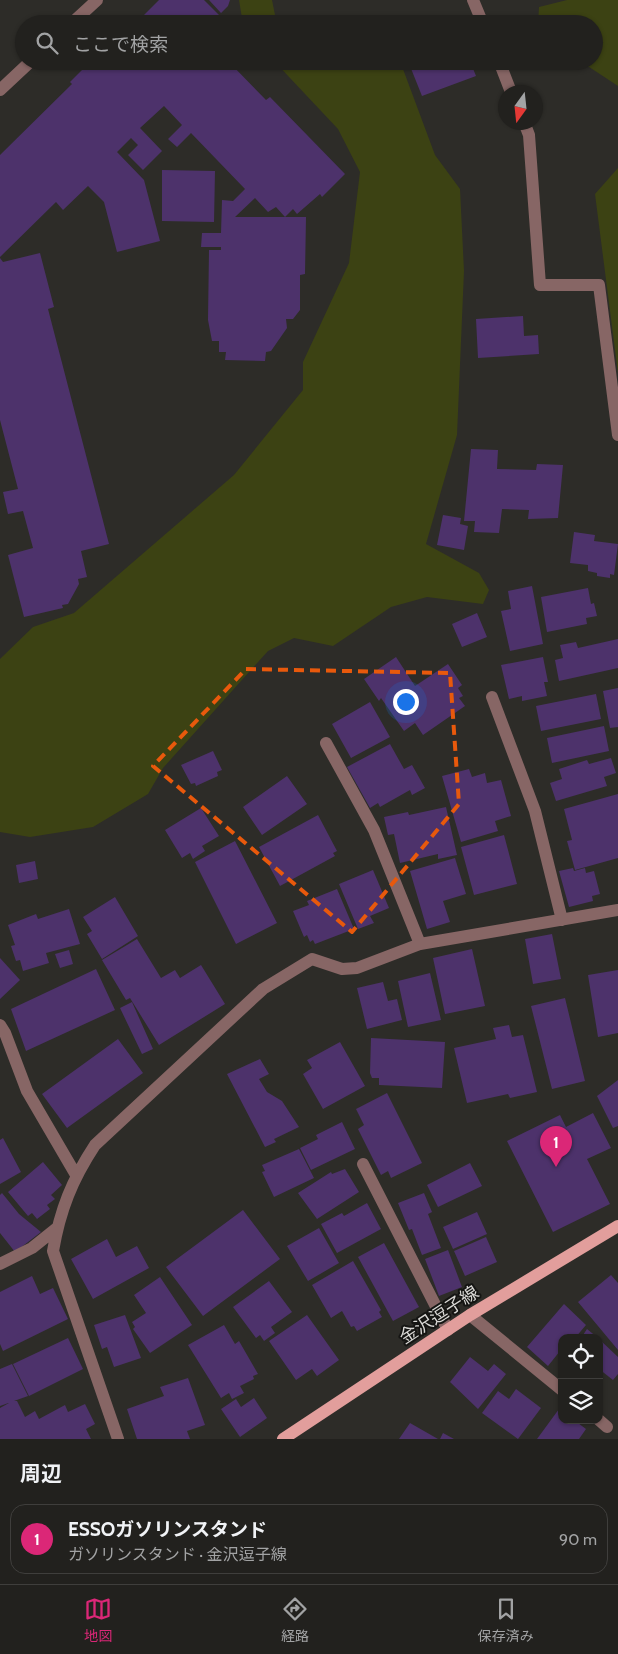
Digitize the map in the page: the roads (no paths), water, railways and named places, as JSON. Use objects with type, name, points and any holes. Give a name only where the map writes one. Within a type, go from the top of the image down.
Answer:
[{"type":"main road","name":"金沢逗子線","points":[[283,1439],[470,1316],[618,1226]]},
{"type":"street","points":[[81,15],[97,0]]},
{"type":"street","points":[[473,0],[479,15]]},
{"type":"street","points":[[0,90],[21,70]]},
{"type":"street","points":[[503,70],[509,85]]},
{"type":"street","points":[[527,130],[540,285],[599,285],[618,435]]},
{"type":"street","points":[[492,697],[535,811],[562,920]]},
{"type":"street","points":[[326,744],[374,830],[420,944]]},
{"type":"street","points":[[118,1439],[52,1252],[57,1228],[76,1175],[95,1146],[263,989],[312,959],[342,969],[357,968],[420,944],[618,910]]},
{"type":"street","points":[[0,1025],[6,1033],[27,1091],[76,1175]]},
{"type":"street","points":[[364,1164],[448,1330]]},
{"type":"street","points":[[0,1264],[32,1248],[57,1228]]},
{"type":"street","points":[[470,1316],[558,1387]]},
{"type":"place","name":"ESSOガソリンスタンド","points":[[556,1167]]}]
